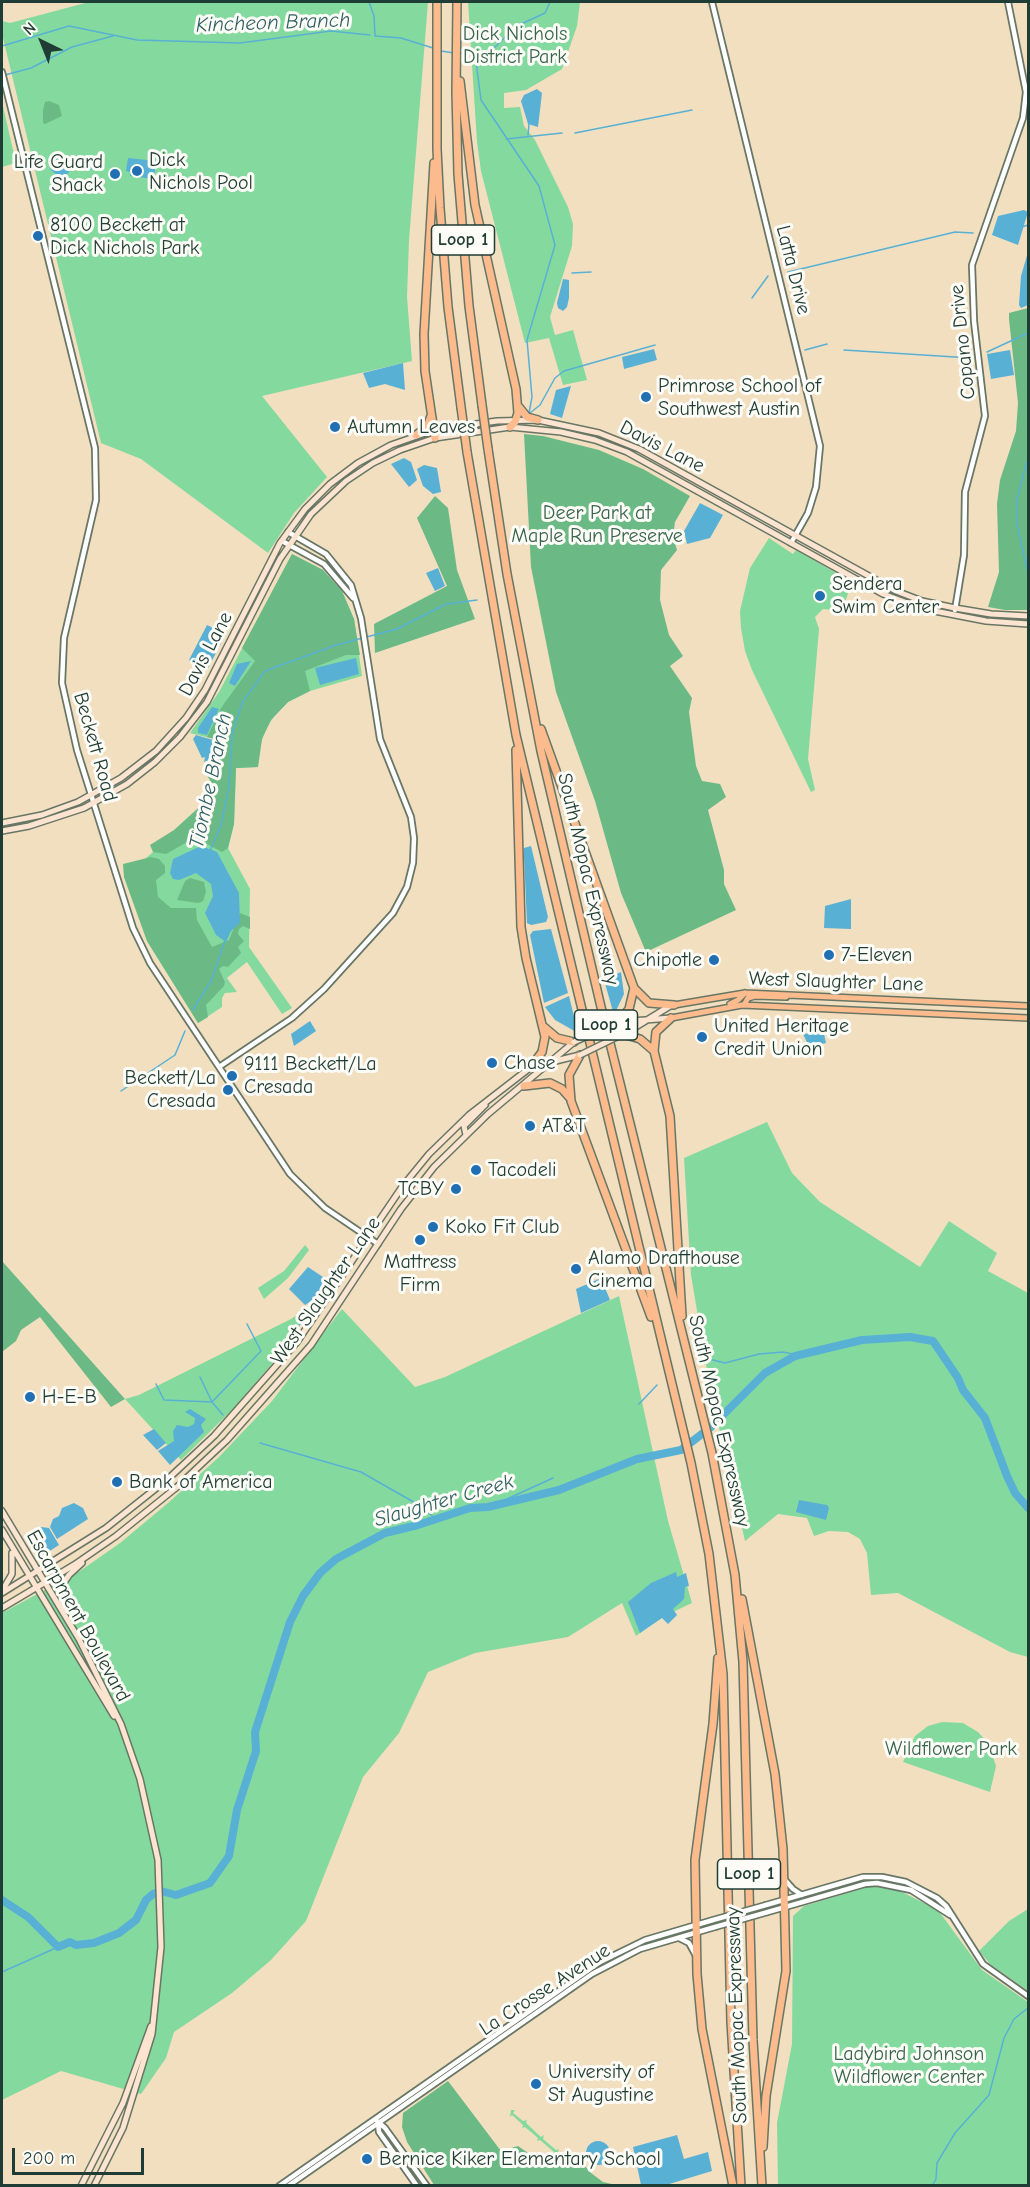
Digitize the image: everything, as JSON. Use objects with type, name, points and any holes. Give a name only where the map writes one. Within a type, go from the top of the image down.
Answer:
[{"type":"highway","name":"South Mopac Expressway","points":[[437,2],[437,149],[445,275],[467,452],[516,735],[691,1463],[709,1554],[719,1637],[724,1718],[734,2086],[741,2186]]},
{"type":"highway","name":"South Mopac Expressway","points":[[458,2],[456,36],[458,174],[466,274],[488,449],[507,574],[541,751],[601,1007],[712,1453],[735,1575],[742,1662],[753,2040],[762,2186]]},
{"type":"highway","points":[[458,75],[473,195],[510,354],[518,406],[516,420],[510,427]]},
{"type":"highway","points":[[435,434],[425,371],[424,334],[437,149]]},
{"type":"highway","points":[[518,406],[525,415],[538,420]]},
{"type":"highway","points":[[416,435],[427,427],[431,414]]},
{"type":"highway","points":[[534,709],[634,988],[650,1003],[674,1005]]},
{"type":"highway","points":[[516,735],[521,927],[533,991],[543,1025],[543,1050],[531,1067]]},
{"type":"highway","points":[[619,1022],[630,1005],[634,988]]},
{"type":"highway","points":[[671,1018],[656,1032],[654,1051],[670,1116],[684,1339]]},
{"type":"highway","points":[[543,1025],[557,1038],[574,1042]]},
{"type":"highway","points":[[623,1034],[640,1040],[654,1051]]},
{"type":"highway","points":[[580,1055],[568,1075],[571,1101],[660,1339]]},
{"type":"highway","points":[[524,1086],[550,1083],[562,1089],[571,1101]]},
{"type":"highway","points":[[735,1575],[775,1774],[784,1878],[786,1971],[766,2096],[761,2173]]},
{"type":"highway","points":[[719,1637],[713,1724],[694,1860],[702,2029],[733,2186]]},
{"type":"main road","name":"Davis Lane","points":[[2,831],[51,820],[95,803],[143,772],[189,727],[215,689],[288,545],[322,502],[346,481],[389,454],[435,434],[516,420],[538,420],[565,424],[625,442],[896,591],[922,601],[955,608],[991,614],[1029,616]]},
{"type":"main road","name":"Davis Lane","points":[[2,823],[42,815],[92,795],[146,760],[190,713],[211,679],[282,541],[318,495],[372,454],[416,435],[510,427],[561,432],[622,450],[883,594],[924,609],[999,622],[1029,624]]},
{"type":"main road","points":[[622,450],[625,442]]},
{"type":"main road","points":[[346,481],[356,470],[374,459],[372,454]]},
{"type":"main road","points":[[691,1013],[704,1007],[735,1003],[745,993]]},
{"type":"main road","name":"West Slaughter Lane","points":[[2,1592],[39,1572],[106,1528],[169,1478],[214,1436],[262,1385],[318,1314],[412,1175],[456,1127],[531,1067],[580,1055],[674,1005],[745,993],[1029,1006]]},
{"type":"main road","points":[[744,1005],[751,997],[788,997],[796,994]]},
{"type":"main road","points":[[990,1016],[992,1003]]},
{"type":"main road","name":"West Slaughter Lane","points":[[2,1608],[99,1548],[177,1487],[247,1420],[292,1368],[334,1311],[401,1209],[434,1167],[505,1099],[524,1086],[574,1042],[619,1022],[671,1018],[744,1005],[1029,1018]]},
{"type":"main road","points":[[466,1135],[464,1126],[481,1110],[487,1100]]},
{"type":"main road","points":[[434,1167],[459,1137],[460,1132],[456,1127]]},
{"type":"main road","points":[[169,1478],[177,1487]]},
{"type":"main road","name":"Escarpment Boulevard","points":[[2,1511],[46,1582],[102,1682],[125,1737],[147,1804],[158,1860],[161,1947],[152,2034],[130,2109],[93,2186]]},
{"type":"main road","name":"Escarpment Boulevard","points":[[2,1530],[125,1737]]},
{"type":"main road","points":[[2,1592],[12,1574],[14,1562],[11,1546]]},
{"type":"main road","points":[[65,1616],[62,1596],[65,1579],[99,1548]]},
{"type":"main road","name":"Escarpment Boulevard","points":[[81,2186],[119,2112],[152,2025]]},
{"type":"street","name":"Latta Drive","points":[[712,2],[820,446],[816,488],[808,513],[791,543]]},
{"type":"street","name":"Copano Drive","points":[[954,615],[964,555],[964,498],[985,416],[975,330],[972,265],[1026,119],[1025,80],[1008,2]]},
{"type":"street","name":"Beckett Road","points":[[2,72],[97,457],[96,500],[64,638],[61,671],[66,707],[139,943],[283,1164],[301,1186],[328,1211],[378,1244]]},
{"type":"street","points":[[219,1067],[310,1003],[388,920],[406,887],[413,863],[413,827],[407,803],[380,739],[364,631],[351,585],[337,565],[320,550],[288,532]]},
{"type":"street","points":[[282,541],[329,568],[357,603]]},
{"type":"street","name":"La Crosse Avenue","points":[[288,2186],[600,1962],[645,1940],[715,1927],[768,1912],[802,1894],[863,1877],[893,1878],[913,1884],[937,1898],[950,1911],[950,1915],[983,1964],[1029,1996]]},
{"type":"street","points":[[784,1878],[792,1889],[802,1894]]},
{"type":"street","name":"La Crosse Avenue","points":[[279,2186],[592,1974],[640,1950],[679,1938],[713,1920],[766,1905],[784,1904],[877,1883],[911,1890],[950,1915]]},
{"type":"street","points":[[679,1938],[693,1946],[697,1957]]},
{"type":"street","points":[[376,2121],[379,2132],[417,2186]]},
{"type":"street","points":[[376,2121],[385,2128],[427,2186]]},
{"type":"green space","name":"Dick Nichols District Park","points":[[89,2],[428,2],[409,240],[407,297],[412,361],[262,396],[327,477],[294,513],[268,553],[141,459],[101,443],[2,34],[2,21],[10,23]]},
{"type":"green space","name":"Dick Nichols District Park","points":[[468,2],[580,2],[577,26],[562,69],[526,90],[504,93],[504,108],[520,107],[524,126],[535,140],[568,207],[573,224],[572,246],[550,317],[555,335],[573,330],[587,380],[563,385],[549,338],[525,343],[481,171]]},
{"type":"green space","points":[[49,101],[59,105],[62,116],[45,124],[43,123],[43,110],[45,102]]},
{"type":"green space","points":[[2,102],[16,163],[2,167]]},
{"type":"green space","points":[[1028,308],[1028,610],[1005,610],[988,607],[999,572],[997,504],[1000,480],[1016,431],[1018,403],[1009,313]]},
{"type":"green space","name":"Deer Park at Maple Run Preserve","points":[[524,434],[543,436],[599,450],[643,469],[690,496],[675,522],[673,537],[677,550],[661,570],[660,600],[669,635],[683,656],[670,666],[692,698],[689,712],[696,766],[702,781],[720,784],[726,797],[708,810],[724,870],[724,884],[736,910],[646,952],[621,893],[595,801],[556,692],[531,567]]},
{"type":"green space","points":[[435,496],[448,508],[457,570],[475,619],[375,653],[374,624],[447,586],[417,518]]},
{"type":"green space","points":[[769,538],[793,554],[796,550],[852,582],[842,611],[823,609],[815,617],[819,629],[808,759],[815,790],[811,792],[752,670],[745,651],[741,628],[740,611],[750,568]]},
{"type":"green space","points":[[292,554],[323,570],[342,591],[354,619],[362,676],[310,691],[288,702],[265,730],[259,750],[258,767],[236,768],[234,824],[228,848],[250,889],[249,947],[292,1008],[282,1014],[247,962],[227,978],[237,992],[225,993],[222,998],[222,1007],[198,1023],[147,941],[124,877],[153,852],[202,819],[214,789],[214,739],[190,733],[219,692]]},
{"type":"green space","points":[[292,554],[323,570],[342,591],[354,619],[360,655],[346,655],[305,671],[310,691],[288,702],[271,720],[262,739],[258,767],[236,768],[234,824],[228,848],[222,852],[207,844],[189,841],[166,854],[153,852],[150,845],[174,830],[207,800],[211,782],[205,772],[205,763],[214,759],[214,739],[207,737],[221,708],[255,661],[242,648]]},
{"type":"green space","points":[[151,857],[159,859],[165,866],[165,873],[156,880],[158,897],[171,908],[196,908],[197,920],[212,947],[229,940],[240,913],[250,917],[250,929],[243,926],[239,929],[238,934],[244,941],[238,947],[241,953],[228,967],[223,966],[219,969],[225,982],[224,986],[206,1005],[208,1017],[198,1023],[147,941],[124,877],[123,864]]},
{"type":"green space","points":[[190,878],[204,882],[206,892],[203,901],[198,903],[177,900],[185,881]]},
{"type":"green space","points":[[767,1122],[792,1173],[820,1202],[920,1267],[949,1221],[997,1253],[988,1271],[1028,1293],[1028,1657],[1010,1652],[898,1593],[871,1595],[867,1553],[860,1539],[848,1532],[829,1531],[814,1536],[807,1518],[778,1514],[745,1541],[710,1388],[691,1275],[684,1158]]},
{"type":"green space","points":[[305,1245],[309,1250],[288,1278],[264,1299],[258,1288],[284,1271]]},
{"type":"green space","points":[[2,1261],[125,1399],[111,1407],[40,1317],[21,1330],[16,1341],[2,1352]]},
{"type":"green space","points":[[619,1296],[668,1521],[692,1603],[662,1617],[636,1636],[622,1603],[568,1637],[475,1653],[428,1672],[399,1733],[363,1777],[306,1921],[271,1960],[232,1993],[174,2032],[166,2058],[141,2094],[61,2071],[2,2100],[2,1613],[80,1571],[120,1543],[168,1503],[219,1457],[272,1401],[342,1309],[415,1387],[445,1377]]},
{"type":"green space","points":[[314,1304],[287,1339],[277,1358],[232,1410],[181,1460],[125,1399],[139,1395],[291,1319]]},
{"type":"green space","name":"Wildflower Park","points":[[942,1722],[963,1723],[978,1732],[988,1743],[996,1766],[990,1792],[903,1762],[915,1736],[928,1726]]},
{"type":"green space","name":"Ladybird Johnson Wildflower Center","points":[[871,1886],[898,1890],[938,1910],[982,1970],[1028,2002],[1028,2185],[778,2186],[777,2123],[792,2044],[793,1916],[804,1906]]},
{"type":"green space","points":[[1028,1909],[1028,1991],[990,1964],[979,1951],[1009,1921]]},
{"type":"green space","points":[[448,2081],[501,2151],[518,2146],[550,2168],[558,2166],[574,2153],[591,2173],[603,2182],[616,2185],[434,2185],[407,2142],[402,2127],[403,2113]]},
{"type":"green space","points":[[511,2110],[515,2110],[513,2113],[523,2121],[527,2120],[526,2123],[541,2137],[544,2135],[543,2139],[556,2150],[559,2149],[557,2155],[552,2155],[554,2152],[540,2140],[537,2141],[538,2138],[525,2127],[522,2128],[523,2125],[512,2115],[510,2117]]},
{"type":"water","points":[[537,89],[542,93],[538,127],[528,124],[521,101],[524,95]]},
{"type":"water","points":[[128,158],[156,161],[154,179],[130,176],[130,172],[126,171]]},
{"type":"water","points":[[55,159],[94,160],[97,163],[91,170],[74,166],[62,180],[50,169]]},
{"type":"water","points":[[1024,210],[1028,212],[1018,245],[992,235],[998,216]]},
{"type":"water","points":[[1028,252],[1028,305],[1021,308],[1019,305],[1021,276]]},
{"type":"water","points":[[563,279],[569,280],[569,298],[567,307],[563,311],[558,308],[557,303]]},
{"type":"water","points":[[654,349],[657,360],[624,369],[622,357]]},
{"type":"water","points":[[1010,350],[1014,375],[991,379],[987,354]]},
{"type":"water","points":[[403,363],[405,390],[385,384],[369,388],[363,373]]},
{"type":"water","points":[[571,386],[562,418],[550,414],[556,390]]},
{"type":"water","points":[[404,458],[411,462],[417,480],[409,487],[391,464]]},
{"type":"water","points":[[424,465],[437,468],[441,492],[433,494],[423,486],[417,469]]},
{"type":"water","points":[[700,503],[723,515],[710,538],[687,544],[684,531]]},
{"type":"water","points":[[438,568],[445,586],[435,591],[426,573]]},
{"type":"water","points":[[207,625],[226,634],[207,670],[189,660]]},
{"type":"water","points":[[356,658],[359,674],[320,685],[315,668]]},
{"type":"water","points":[[251,661],[235,686],[229,683],[237,664]]},
{"type":"water","points":[[212,707],[219,709],[207,735],[198,733],[198,728]]},
{"type":"water","points":[[196,735],[213,740],[213,758],[204,762],[205,757],[202,758],[193,739]]},
{"type":"water","points":[[201,846],[217,852],[239,893],[240,923],[231,931],[226,942],[216,935],[205,913],[213,896],[211,884],[196,873],[179,880],[173,879],[170,873],[173,859]]},
{"type":"water","points":[[531,846],[548,917],[546,922],[531,925],[527,923],[524,848]]},
{"type":"water","points":[[851,899],[851,929],[824,928],[825,906]]},
{"type":"water","points":[[551,929],[568,993],[544,1003],[530,935],[533,931]]},
{"type":"water","points":[[621,972],[624,994],[614,1015],[604,980]]},
{"type":"water","points":[[569,996],[578,1033],[555,1020],[545,1007]]},
{"type":"water","points":[[310,1021],[316,1031],[294,1046],[291,1034]]},
{"type":"water","points":[[818,1032],[819,1035],[824,1034],[826,1043],[809,1047],[803,1034]]},
{"type":"water","points":[[308,1267],[329,1281],[319,1296],[305,1305],[289,1289]]},
{"type":"water","points":[[601,1278],[610,1300],[581,1313],[576,1289]]},
{"type":"water","points":[[190,1409],[206,1419],[201,1425],[204,1432],[170,1465],[158,1451],[174,1441],[173,1431],[177,1425],[188,1427],[194,1424],[195,1418],[185,1412]]},
{"type":"water","points":[[154,1429],[166,1443],[157,1450],[143,1435]]},
{"type":"water","points":[[799,1500],[827,1505],[829,1508],[826,1520],[796,1512]]},
{"type":"water","points":[[74,1503],[83,1508],[88,1519],[57,1539],[50,1527],[53,1519],[59,1516],[62,1508]]},
{"type":"water","points":[[41,1527],[49,1528],[59,1545],[42,1556],[30,1538]]},
{"type":"water","points":[[676,1572],[677,1577],[686,1573],[689,1586],[685,1587],[684,1599],[673,1609],[677,1615],[668,1624],[662,1618],[640,1633],[628,1602],[651,1583]]},
{"type":"water","name":"University of St Augustine","points":[[677,2135],[684,2159],[708,2152],[712,2171],[666,2185],[641,2185],[633,2147]]},
{"type":"water","points":[[598,2141],[607,2144],[610,2153],[607,2162],[598,2165],[589,2162],[586,2153],[589,2144]]},
{"type":"waterway","name":"Kincheon Branch","points":[[369,2],[374,16],[375,36],[401,38],[433,48]]},
{"type":"waterway","name":"Kincheon Branch","points":[[459,53],[480,54],[493,49],[517,26],[545,13],[550,2]]},
{"type":"waterway","name":"Kincheon Branch","points":[[2,46],[69,26],[137,40],[240,43],[331,31],[370,35]]},
{"type":"waterway","points":[[5,75],[31,68],[72,47],[113,36]]},
{"type":"waterway","name":"Kincheon Branch","points":[[441,51],[454,53]]},
{"type":"waterway","name":"Tiombe Branch","points":[[475,54],[481,100],[539,186],[555,245],[527,340],[532,397],[529,413]]},
{"type":"waterway","points":[[575,133],[692,110]]},
{"type":"waterway","points":[[528,135],[529,124]]},
{"type":"waterway","points":[[506,139],[562,133]]},
{"type":"waterway","points":[[1022,227],[1028,225]]},
{"type":"waterway","points":[[788,272],[955,232],[973,233]]},
{"type":"waterway","points":[[572,273],[591,272]]},
{"type":"waterway","points":[[752,298],[768,276]]},
{"type":"waterway","points":[[987,352],[1028,333]]},
{"type":"waterway","points":[[805,350],[827,344]]},
{"type":"waterway","points":[[530,413],[540,405],[555,378],[564,371],[655,345]]},
{"type":"waterway","points":[[844,350],[971,358]]},
{"type":"waterway","points":[[1028,458],[1017,498],[1017,524],[1028,574]]},
{"type":"waterway","name":"Tiombe Branch","points":[[210,851],[221,825],[229,787],[232,734],[242,703],[265,671],[336,645],[397,629],[446,604],[477,600]]},
{"type":"waterway","name":"Tiombe Branch","points":[[193,1010],[212,979],[225,940]]},
{"type":"waterway","name":"Tiombe Branch","points":[[121,1091],[175,1055],[185,1031]]},
{"type":"waterway","points":[[290,1338],[328,1284]]},
{"type":"waterway","points":[[156,1384],[164,1400],[212,1402],[261,1351],[247,1324]]},
{"type":"waterway","name":"Slaughter Creek","points":[[2,1900],[28,1917],[58,1947],[70,1942],[76,1945],[94,1943],[119,1933],[136,1920],[146,1900],[153,1894],[161,1891],[176,1895],[210,1883],[229,1856],[237,1810],[256,1751],[255,1732],[290,1622],[303,1596],[320,1573],[336,1559],[385,1533],[470,1508],[488,1507],[559,1490],[637,1459],[681,1450],[711,1427],[765,1373],[795,1356],[862,1340],[910,1337],[933,1341],[958,1378],[963,1390],[985,1418],[1015,1493],[1028,1508]]},
{"type":"waterway","points":[[705,1358],[725,1363],[759,1354],[783,1352],[798,1355]]},
{"type":"waterway","points":[[200,1377],[212,1402],[223,1415]]},
{"type":"waterway","points":[[639,1404],[657,1385]]},
{"type":"waterway","points":[[260,1443],[361,1472],[417,1504],[435,1518]]},
{"type":"waterway","points":[[506,1503],[507,1499],[553,1478]]},
{"type":"waterway","points":[[2,1972],[58,1947]]},
{"type":"waterway","points":[[932,2186],[936,2179],[937,2163],[955,2133],[989,2095],[1004,2038],[1014,2019],[1028,2008]]},
{"type":"place","name":"Dick Nichols Pool","points":[[137,171]]},
{"type":"place","name":"Life Guard Shack","points":[[115,174]]},
{"type":"place","name":"8100 Beckett at Dick Nichols Park","points":[[38,236]]},
{"type":"place","name":"Primrose School of Southwest Austin","points":[[646,397]]},
{"type":"place","name":"Autumn Leaves","points":[[335,427]]},
{"type":"place","name":"Sendera Swim Center","points":[[820,596]]},
{"type":"place","name":"7-Eleven","points":[[829,955]]},
{"type":"place","name":"Chipotle","points":[[714,960]]},
{"type":"place","name":"United Heritage Credit Union","points":[[702,1037]]},
{"type":"place","name":"Chase","points":[[492,1063]]},
{"type":"place","name":"9111 Beckett/La Cresada","points":[[232,1076]]},
{"type":"place","name":"Beckett/La Cresada","points":[[228,1090]]},
{"type":"place","name":"AT&T","points":[[530,1126]]},
{"type":"place","name":"Tacodeli","points":[[476,1170]]},
{"type":"place","name":"TCBY","points":[[456,1189]]},
{"type":"place","name":"Koko Fit Club","points":[[433,1227]]},
{"type":"place","name":"Mattress Firm","points":[[420,1240]]},
{"type":"place","name":"Alamo Drafthouse Cinema","points":[[576,1269]]},
{"type":"place","name":"H-E-B","points":[[30,1397]]},
{"type":"place","name":"Bank of America","points":[[117,1482]]},
{"type":"place","name":"University of St Augustine","points":[[536,2084]]},
{"type":"place","name":"Bernice Kiker Elementary School","points":[[367,2159]]}]
